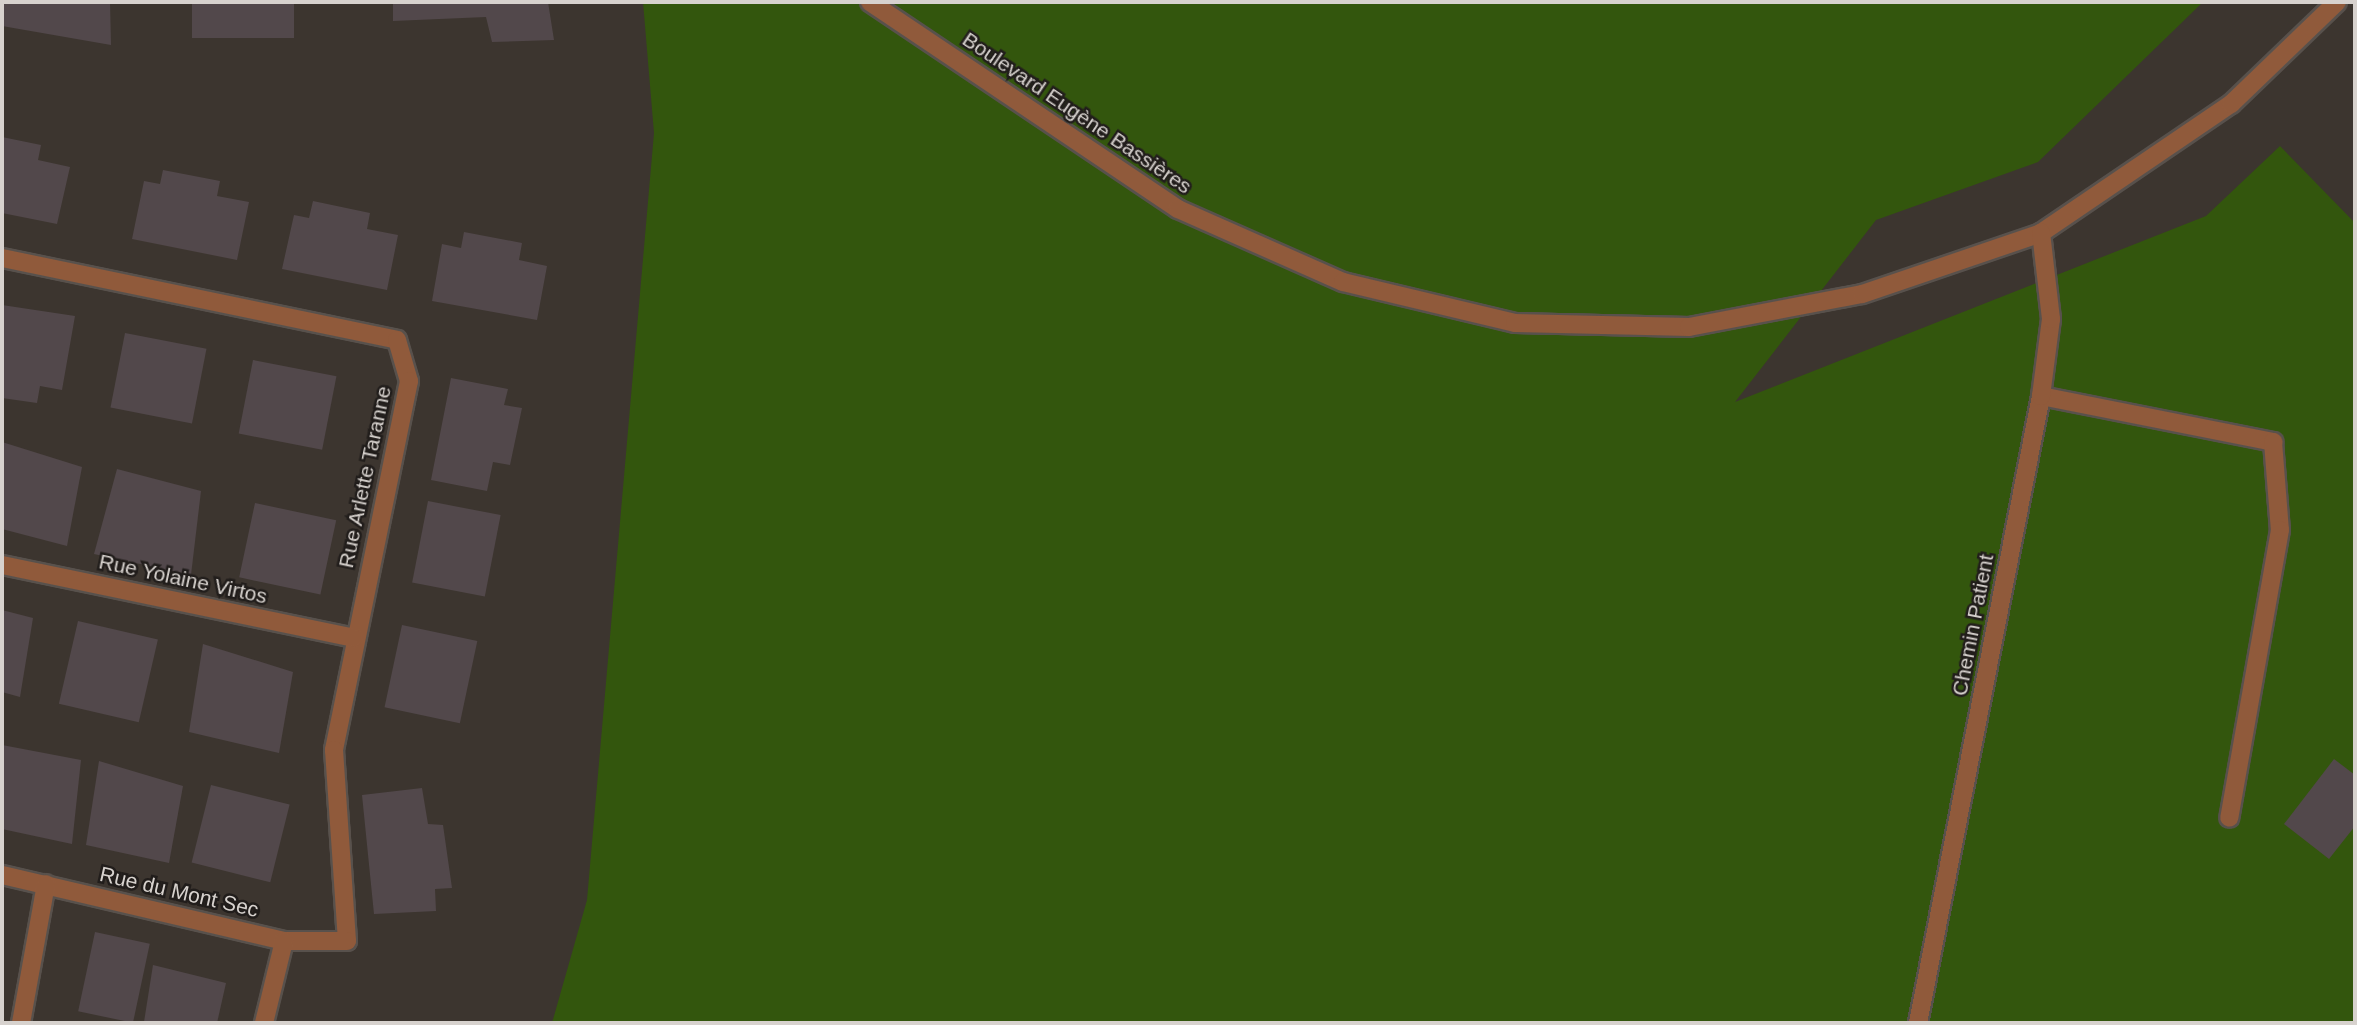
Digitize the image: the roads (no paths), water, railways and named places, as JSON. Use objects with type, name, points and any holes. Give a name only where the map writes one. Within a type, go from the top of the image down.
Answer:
[{"type":"street","name":"Boulevard Eugène Bassières","points":[[870,2],[1178,209],[1343,282],[1515,323],[1689,327],[1862,294],[2041,233],[2231,104],[2337,2]]},
{"type":"street","name":"Chemin Patient","points":[[1918,1023],[2041,396],[2051,319],[2041,233]]},
{"type":"street","name":"Rue Arlette Taranne","points":[[2,258],[397,340],[409,381],[354,638],[334,750],[347,941]]},
{"type":"street","points":[[2041,396],[2273,442],[2280,530],[2229,818]]},
{"type":"street","name":"Rue Yolaine Virtos","points":[[2,565],[354,638]]},
{"type":"street","name":"Rue du Mont Sec","points":[[2,875],[284,941],[347,941]]},
{"type":"street","points":[[21,1023],[46,884]]},
{"type":"street","points":[[264,1023],[284,941]]}]
